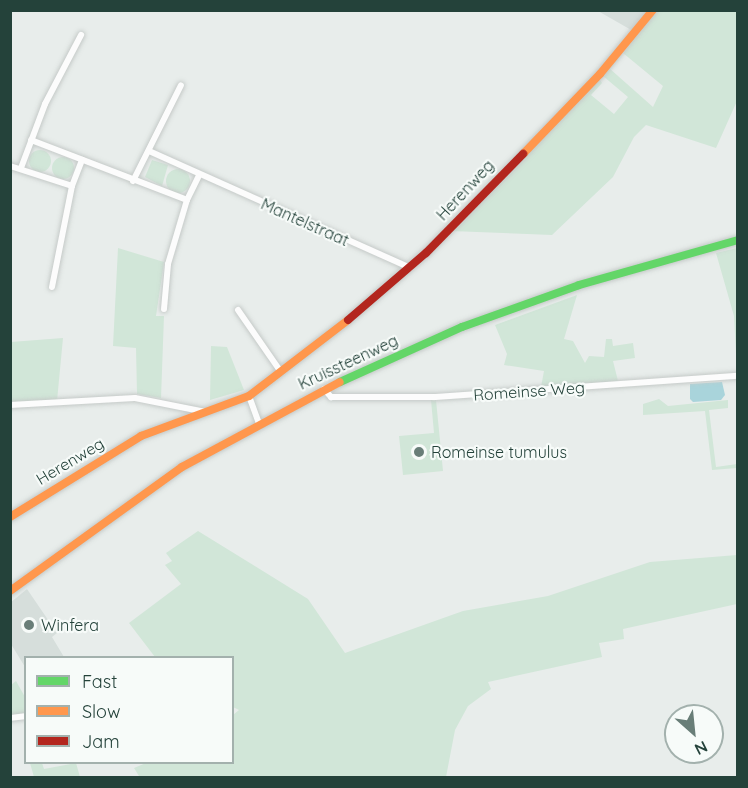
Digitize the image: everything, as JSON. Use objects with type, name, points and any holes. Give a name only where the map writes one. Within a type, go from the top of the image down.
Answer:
[{"type":"street","name":"Herenweg","points":[[10,517],[141,436],[249,396],[281,372],[410,268],[600,74],[652,10]]},
{"type":"street","points":[[21,168],[30,140],[81,35]]},
{"type":"street","points":[[133,181],[181,85]]},
{"type":"street","points":[[30,140],[187,200]]},
{"type":"street","name":"Mantelstraat","points":[[149,151],[410,268]]},
{"type":"street","points":[[52,287],[72,186],[82,160]]},
{"type":"street","points":[[10,165],[72,186]]},
{"type":"street","points":[[164,309],[168,264],[187,200],[199,175]]},
{"type":"street","name":"Kruissteenweg","points":[[10,591],[118,510],[259,423],[324,389],[462,327],[579,285],[738,240]]},
{"type":"street","points":[[238,310],[281,372]]},
{"type":"street","name":"Romeinse Weg","points":[[324,389],[331,398],[435,397],[738,376]]},
{"type":"street","points":[[249,396],[259,423]]},
{"type":"street","points":[[10,405],[135,398],[207,412]]},
{"type":"shaded area","points":[[598,11],[650,11],[633,31]]},
{"type":"shaded area","name":"Winfera","points":[[27,589],[57,633],[52,637],[63,656],[24,656],[24,665],[11,644],[10,603]]},
{"type":"green space","points":[[657,11],[737,11],[737,101],[716,148],[646,125],[634,137],[613,177],[552,235],[451,231],[599,79],[602,83],[591,95],[614,114],[628,97],[603,76],[609,68],[653,107],[663,86],[623,53]]},
{"type":"green space","points":[[36,150],[44,150],[51,157],[51,165],[44,172],[36,172],[29,165],[29,157]]},
{"type":"green space","points":[[59,157],[67,157],[74,164],[74,172],[67,179],[59,179],[52,172],[52,164]]},
{"type":"green space","points":[[152,160],[168,165],[162,186],[145,177]]},
{"type":"green space","points":[[178,169],[186,173],[190,181],[186,189],[178,193],[170,189],[166,181],[170,173]]},
{"type":"green space","points":[[118,248],[164,262],[156,316],[164,316],[161,398],[137,394],[136,348],[113,346]]},
{"type":"green space","points":[[737,248],[738,372],[734,316],[716,253]]},
{"type":"green space","points":[[577,295],[564,339],[573,341],[585,363],[589,356],[604,357],[606,339],[612,339],[613,346],[633,343],[635,358],[613,361],[618,381],[541,387],[544,371],[504,365],[507,354],[495,325]]},
{"type":"green space","points":[[63,338],[57,401],[11,402],[11,342]]},
{"type":"green space","points":[[211,346],[227,347],[244,390],[210,400]]},
{"type":"green space","points":[[659,399],[668,406],[728,400],[728,408],[709,410],[716,467],[737,464],[737,468],[712,470],[705,411],[643,415],[643,404]]},
{"type":"green space","points":[[431,400],[436,400],[443,471],[403,475],[399,436],[434,433]]},
{"type":"green space","points":[[198,531],[308,599],[345,653],[463,611],[548,596],[650,562],[737,555],[737,604],[623,629],[624,639],[599,643],[602,657],[488,682],[491,689],[468,706],[455,730],[446,777],[131,777],[139,776],[134,768],[144,764],[234,764],[234,714],[239,710],[234,708],[234,656],[154,656],[129,623],[181,584],[165,565],[172,561],[166,553]]},
{"type":"green space","points":[[16,681],[24,695],[24,713],[11,715],[11,685]]},
{"type":"green space","points":[[30,764],[42,764],[44,769],[76,764],[80,777],[34,777]]},
{"type":"water","points":[[722,382],[725,395],[721,400],[693,402],[690,399],[690,384]]},
{"type":"traffic: fast","points":[[340,382],[462,327],[579,285],[738,240]]},
{"type":"traffic: slow","points":[[523,154],[600,74],[653,10]]},
{"type":"traffic: slow","points":[[10,517],[141,436],[249,396],[348,320]]},
{"type":"traffic: slow","points":[[10,591],[182,467],[340,382]]},
{"type":"traffic: jam","points":[[348,320],[426,253],[523,154]]},
{"type":"place","name":"Romeinse tumulus","points":[[419,452]]},
{"type":"place","name":"Winfera","points":[[29,625]]}]
